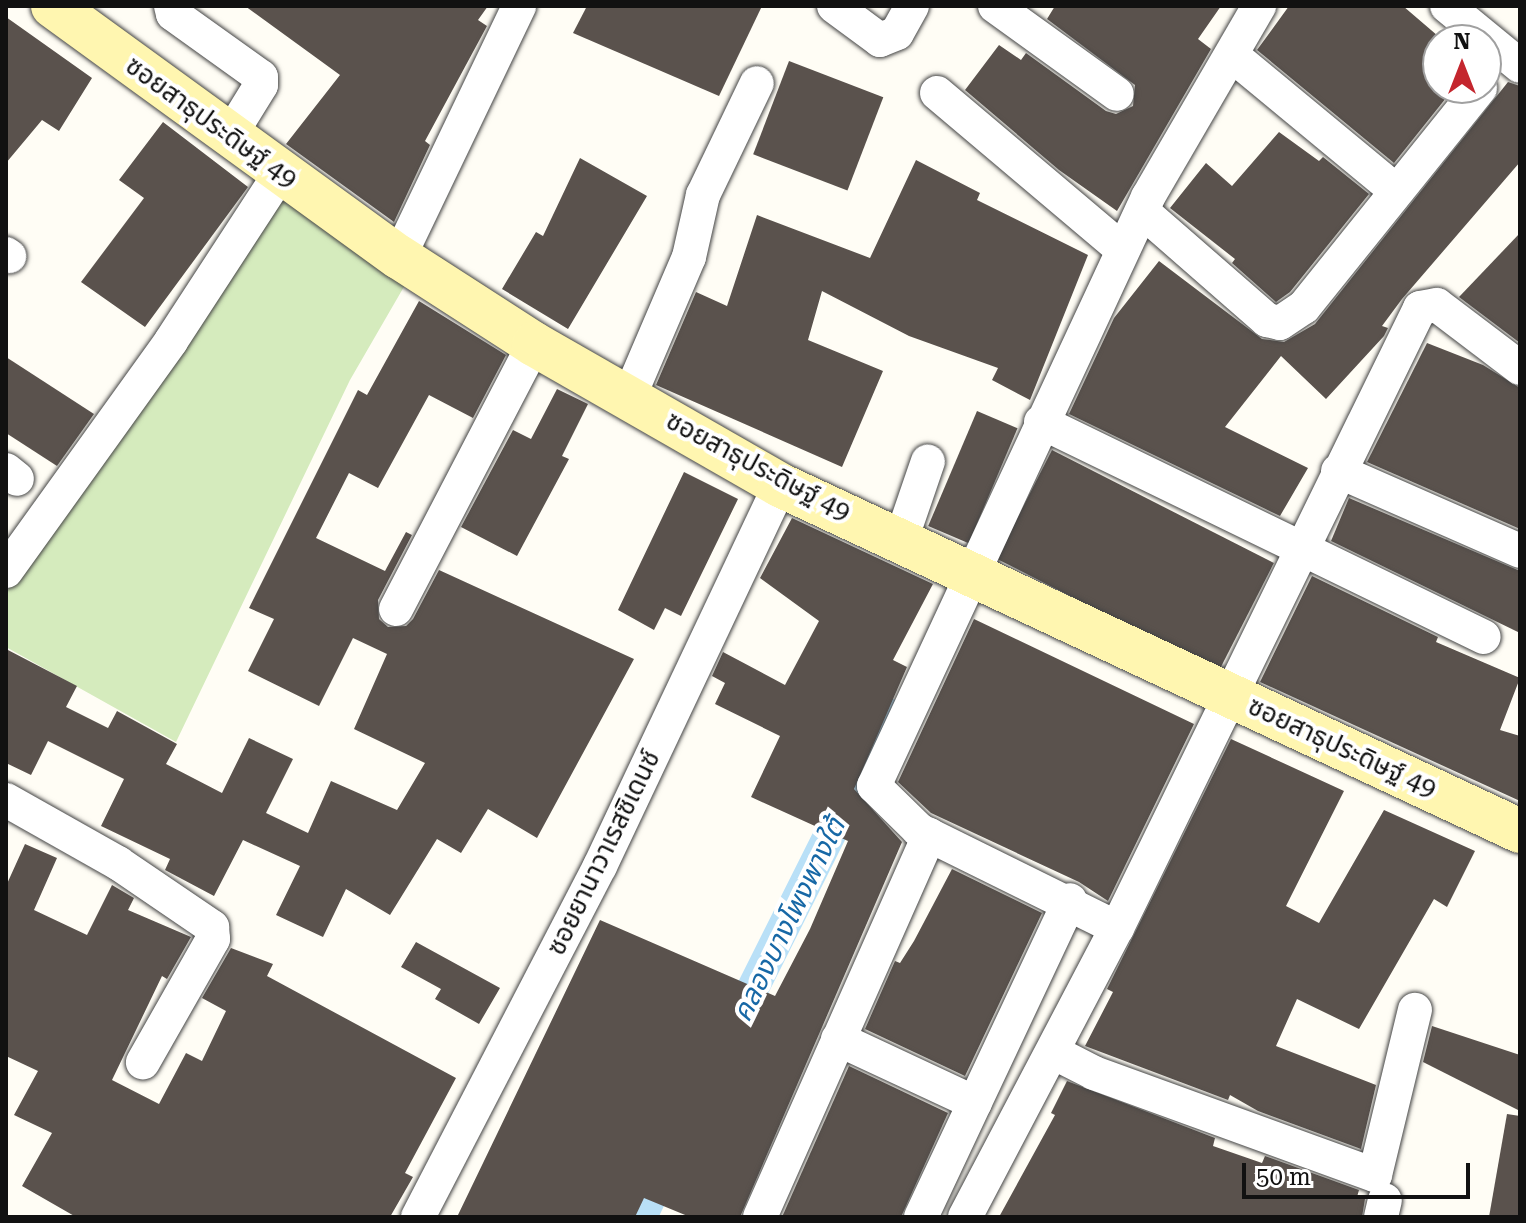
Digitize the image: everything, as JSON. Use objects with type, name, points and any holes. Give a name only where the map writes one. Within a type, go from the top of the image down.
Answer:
[{"type":"street","name":"ซอยสาธุประดิษฐ์ 49","points":[[53,6],[280,174],[399,257],[534,344],[780,485],[1520,831]]},
{"type":"street","points":[[171,6],[173,14],[261,77],[229,137]]},
{"type":"street","points":[[399,257],[519,6]]},
{"type":"street","points":[[834,6],[880,40],[897,33],[912,6]]},
{"type":"street","points":[[995,6],[1117,94]]},
{"type":"street","points":[[1117,928],[1070,900],[929,835],[874,786],[971,572],[1142,211],[1259,6]]},
{"type":"street","points":[[1447,6],[1504,67]]},
{"type":"street","points":[[1233,56],[1395,190]]},
{"type":"street","points":[[629,397],[689,257],[703,195],[757,83]]},
{"type":"street","points":[[937,93],[1123,250]]},
{"type":"street","points":[[1142,211],[1267,320],[1280,323],[1304,307],[1467,104]]},
{"type":"street","points":[[6,571],[171,341],[280,174]]},
{"type":"street","points":[[965,1217],[1117,928],[1299,549],[1420,308],[1429,303],[1520,368]]},
{"type":"street","points":[[396,609],[534,344]]},
{"type":"street","points":[[1041,422],[1483,637]]},
{"type":"street","points":[[901,540],[928,461]]},
{"type":"street","points":[[1338,471],[1520,551]]},
{"type":"street","name":"ซอยยานาวาเรสซิเดนซ์","points":[[418,1217],[600,866],[780,485]]},
{"type":"street","points":[[6,800],[131,872],[212,927],[207,952],[143,1062]]},
{"type":"street","points":[[760,1217],[929,835]]},
{"type":"street","points":[[921,1217],[1070,900]]},
{"type":"street","points":[[1053,1052],[1094,1073],[1375,1175],[1415,1010]]},
{"type":"street","points":[[838,1039],[975,1103]]},
{"type":"green space","points":[[280,195],[405,285],[350,380],[176,742],[6,647],[6,593]]},
{"type":"building","points":[[245,6],[488,6],[478,20],[487,26],[425,141],[430,145],[394,222],[286,144],[340,75]]},
{"type":"building","points":[[587,6],[762,6],[719,96],[573,33]]},
{"type":"building","points":[[1055,6],[1221,6],[1198,39],[1211,49],[1117,211],[1059,170],[965,90],[999,45],[1021,60],[1026,53],[1106,111],[1116,114],[1133,106],[1135,85],[1047,19]]},
{"type":"building","points":[[1289,6],[1403,6],[1424,24],[1422,104],[1441,104],[1394,163],[1257,50]]},
{"type":"building","points":[[6,17],[92,78],[59,131],[42,120],[6,163]]},
{"type":"building","points":[[789,61],[883,97],[847,191],[753,154]]},
{"type":"building","points":[[1508,82],[1520,86],[1520,162],[1402,299],[1382,326],[1388,328],[1384,336],[1326,399],[1281,356],[1225,427],[1308,468],[1280,516],[1069,414],[1114,318],[1159,261],[1262,339],[1284,342],[1315,324],[1490,104],[1502,104],[1502,90]]},
{"type":"building","points":[[163,122],[248,187],[145,327],[81,282],[144,198],[119,180]]},
{"type":"building","points":[[1279,132],[1319,161],[1323,157],[1369,194],[1290,292],[1276,302],[1232,263],[1235,259],[1170,208],[1206,163],[1232,186]]},
{"type":"building","points":[[580,158],[647,196],[568,329],[502,289],[536,232],[543,236]]},
{"type":"building","points":[[916,160],[980,193],[977,200],[1088,255],[1030,400],[992,380],[998,368],[909,336],[822,291],[808,340],[883,371],[842,467],[656,385],[696,292],[727,306],[757,215],[870,258]]},
{"type":"building","points":[[1520,233],[1520,343],[1459,297]]},
{"type":"building","points":[[419,301],[506,355],[473,418],[429,395],[378,488],[349,473],[316,538],[385,571],[406,532],[412,535],[378,600],[379,619],[388,627],[406,626],[413,619],[439,570],[634,659],[537,838],[488,809],[461,853],[437,839],[390,915],[346,889],[323,937],[276,915],[300,866],[243,840],[214,896],[165,870],[170,859],[101,826],[124,779],[48,741],[31,775],[6,763],[6,649],[77,686],[66,707],[108,728],[117,711],[177,744],[166,764],[222,793],[249,738],[293,759],[266,813],[308,833],[331,781],[397,810],[425,763],[354,729],[387,654],[353,638],[319,706],[248,671],[274,619],[249,608],[358,390],[367,395]]},
{"type":"building","points":[[1427,343],[1483,365],[1520,388],[1520,529],[1367,462]]},
{"type":"building","points":[[6,357],[94,414],[57,466],[6,433]]},
{"type":"building","points":[[557,389],[588,404],[562,456],[569,459],[517,556],[461,527],[513,430],[531,439]]},
{"type":"building","points":[[977,411],[1018,428],[969,543],[928,526]]},
{"type":"building","points":[[1052,450],[1274,563],[1218,672],[997,559]]},
{"type":"building","points":[[684,472],[738,499],[681,616],[665,608],[654,630],[618,610]]},
{"type":"building","points":[[1349,498],[1520,571],[1520,633],[1331,541]]},
{"type":"building","points":[[792,518],[933,584],[893,660],[907,667],[854,789],[902,842],[740,1217],[690,1217],[644,1198],[635,1217],[457,1217],[600,920],[775,996],[810,929],[848,841],[751,797],[780,736],[715,704],[725,683],[712,676],[723,652],[785,685],[819,621],[760,578]]},
{"type":"building","points":[[1312,576],[1438,637],[1436,642],[1520,678],[1500,730],[1520,736],[1520,801],[1260,682]]},
{"type":"building","points":[[974,619],[1194,724],[1108,901],[1079,882],[931,813],[898,782]]},
{"type":"building","points":[[1231,739],[1344,791],[1286,906],[1319,923],[1384,810],[1475,851],[1447,907],[1434,899],[1359,1029],[1297,999],[1276,1046],[1376,1085],[1361,1149],[1258,1111],[1230,1095],[1228,1100],[1085,1046],[1113,992],[1107,989]]},
{"type":"building","points":[[25,844],[57,858],[34,910],[87,935],[112,885],[134,898],[128,910],[191,937],[167,979],[162,976],[112,1080],[159,1104],[186,1053],[202,1061],[226,1011],[202,998],[231,948],[273,964],[267,976],[456,1078],[405,1173],[413,1177],[390,1217],[76,1217],[22,1186],[52,1133],[14,1115],[38,1071],[6,1056],[6,886]]},
{"type":"building","points":[[952,869],[1042,913],[965,1076],[865,1029],[895,961],[900,963],[914,941]]},
{"type":"building","points":[[416,942],[500,988],[479,1024],[435,999],[441,989],[401,967]]},
{"type":"building","points":[[1432,1026],[1520,1055],[1520,1111],[1423,1062]]},
{"type":"building","points":[[849,1066],[948,1113],[901,1217],[782,1217]]},
{"type":"building","points":[[1067,1081],[1215,1138],[1213,1146],[1262,1163],[1265,1156],[1359,1190],[1357,1197],[1365,1199],[1362,1217],[999,1217],[1055,1115],[1051,1113]]},
{"type":"building","points":[[1507,1114],[1520,1116],[1520,1217],[1489,1217]]},
{"type":"waterway","name":"คลองบางโพงพางใต้","points":[[735,1024],[890,715]]},
{"type":"waterway","name":"คลองบางโพงพางใต้","points":[[641,1217],[667,1162]]}]
